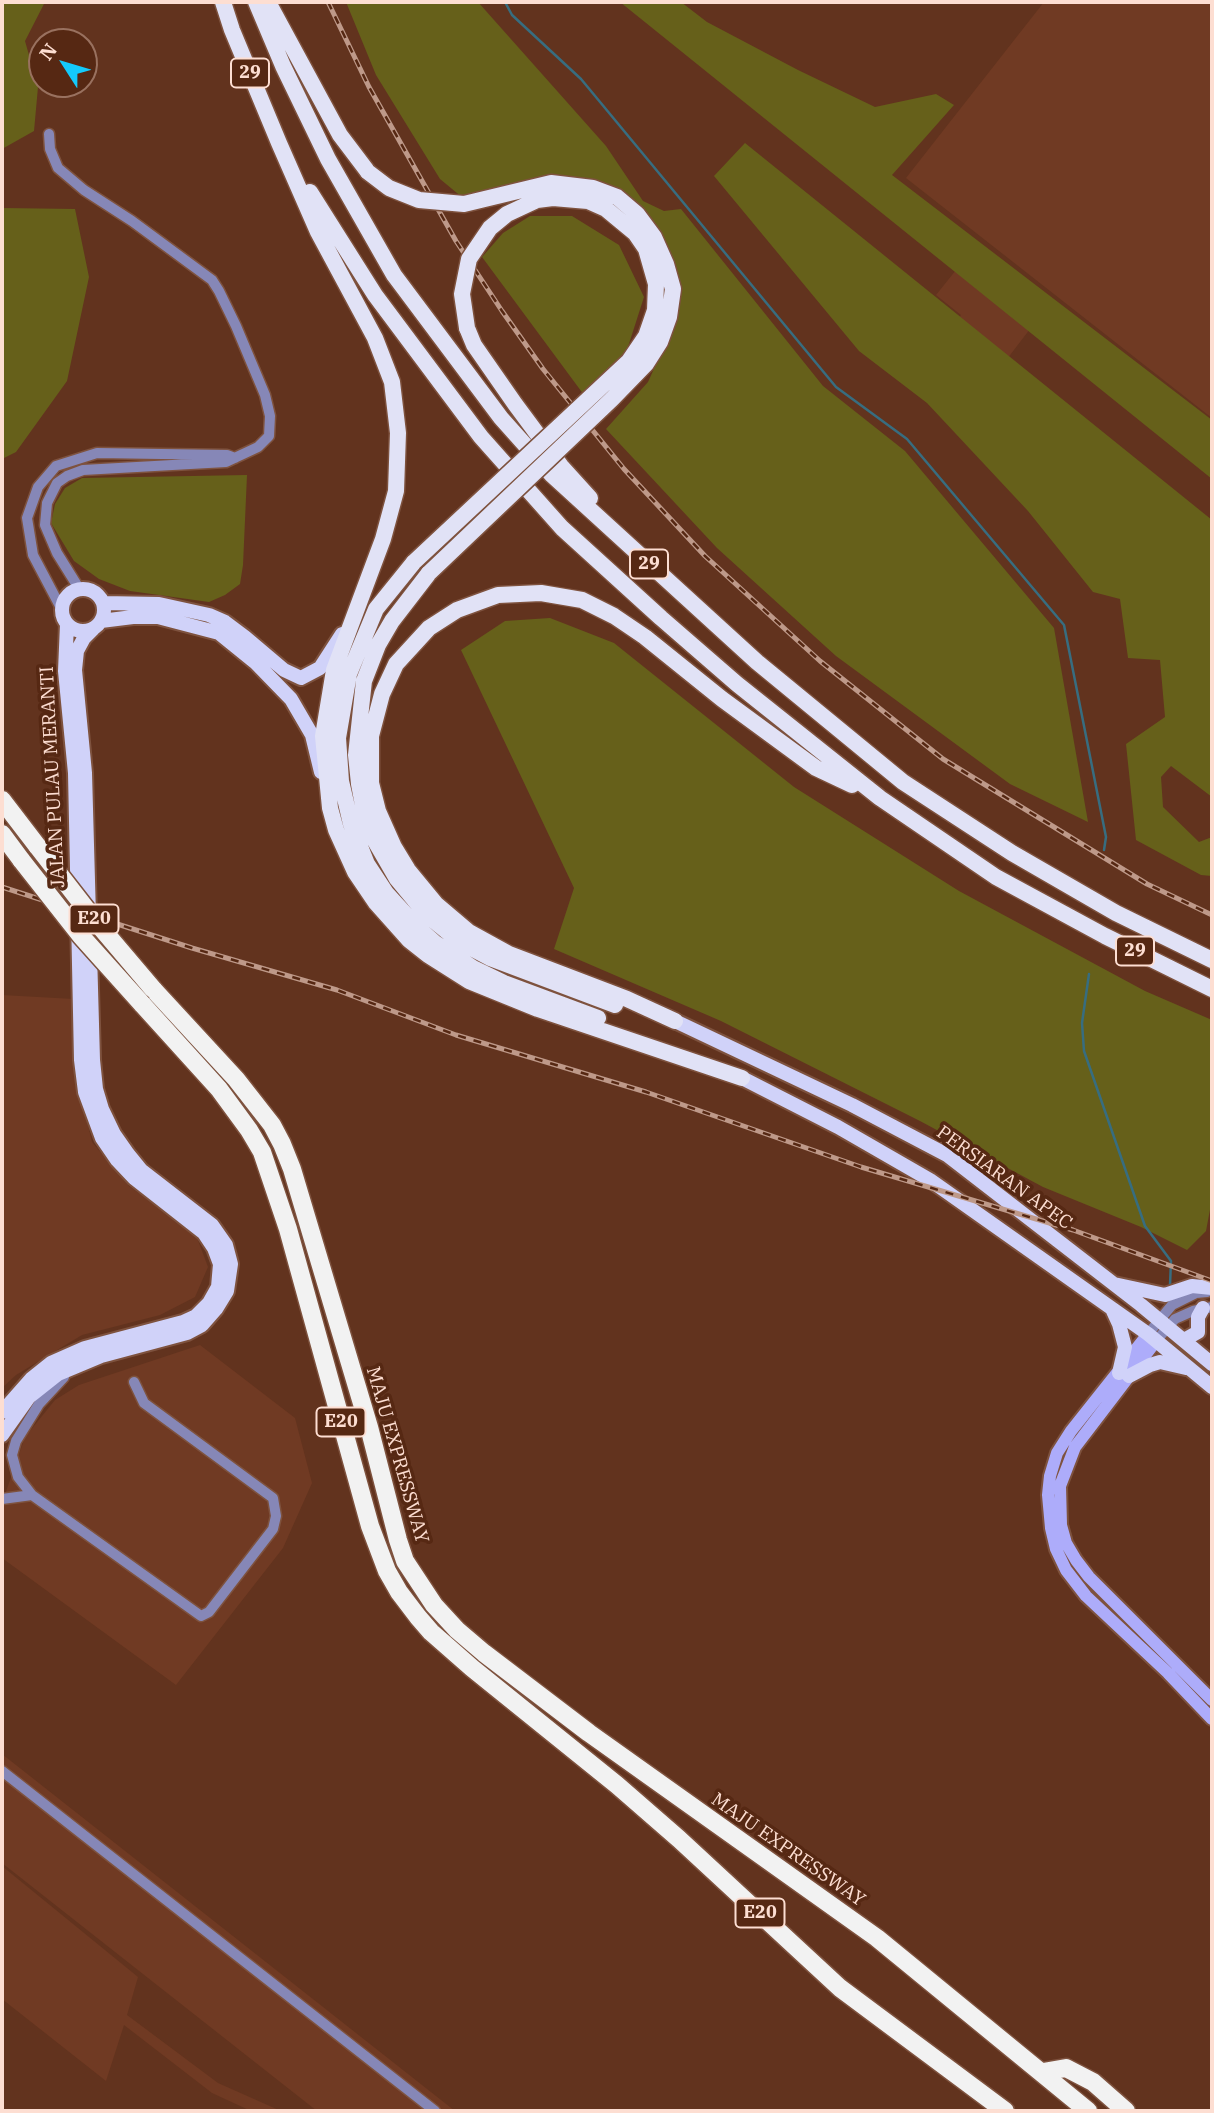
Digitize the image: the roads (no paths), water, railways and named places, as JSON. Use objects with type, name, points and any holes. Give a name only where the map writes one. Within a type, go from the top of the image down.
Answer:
[{"type":"highway","name":"29","points":[[223,2],[278,143],[375,295],[481,437],[562,528],[718,667],[880,798],[996,877],[1105,936],[1212,989]]},
{"type":"highway","name":"29","points":[[256,2],[283,66],[328,159],[394,275],[501,418],[543,464],[584,505],[757,662],[903,782],[1012,853],[1081,893],[1212,960]]},
{"type":"highway","points":[[268,2],[340,135],[368,172],[389,188],[419,200],[464,204],[551,183],[593,188],[617,197],[637,214],[654,237],[666,264],[673,289],[669,317],[660,342],[646,364],[429,573],[392,621],[378,645],[364,681],[357,737],[359,784],[365,816],[382,855],[397,880],[426,915],[460,942],[490,958],[645,1015],[675,1021]]},
{"type":"highway","points":[[278,143],[318,232],[375,338],[392,382],[398,433],[396,491],[383,539],[334,670],[323,736],[330,808],[336,830],[355,872],[409,940],[469,981],[742,1078]]},
{"type":"highway","points":[[681,593],[561,466],[474,345],[467,328],[462,294],[469,259],[490,228],[507,214],[537,200],[552,198],[588,201],[606,209],[635,233],[646,249],[656,284],[655,310],[646,336],[629,362],[414,562],[376,610],[349,674],[338,738],[341,781],[351,824],[367,864],[386,893],[435,943],[473,968],[504,983],[626,1029],[742,1078]]},
{"type":"highway","points":[[675,1021],[627,999],[509,954],[469,932],[436,904],[408,870],[378,811],[371,783],[371,736],[382,694],[396,664],[429,628],[457,610],[498,595],[541,593],[582,600],[614,616],[645,637],[722,699],[816,768],[880,798]]},
{"type":"highway","name":"MAJU EXPRESSWAY","points":[[2,800],[97,923],[236,1079],[272,1125],[292,1169],[369,1427],[405,1561],[434,1605],[457,1630],[484,1653],[701,1814],[877,1938],[1088,2111]]},
{"type":"highway","name":"E20","points":[[2,834],[81,936],[219,1089],[262,1152],[288,1229],[370,1526],[387,1571],[399,1592],[431,1632],[659,1821],[840,1988],[998,2108]]},
{"type":"highway","points":[[1044,2073],[1066,2068],[1093,2082],[1126,2111]]},
{"type":"main road","points":[[97,625],[104,611],[103,603],[94,592],[80,590],[67,597],[64,617],[79,631],[133,617],[159,617],[219,633],[237,646],[275,681],[303,717],[312,736],[330,808]]},
{"type":"main road","points":[[103,603],[159,604],[209,615],[225,622],[284,670],[302,678],[320,668],[328,659],[359,603]]},
{"type":"main road","name":"JALAN PULAU MERANTI","points":[[2,1412],[31,1379],[51,1363],[85,1348],[183,1322],[196,1316],[209,1303],[218,1287],[220,1264],[204,1233],[134,1178],[117,1160],[102,1138],[85,1092],[81,1060],[75,773],[65,671],[64,617]]},
{"type":"main road","name":"JALAN PULAU MERANTI","points":[[2,1435],[29,1397],[58,1374],[78,1364],[187,1332],[202,1325],[228,1291],[231,1264],[226,1245],[212,1226],[141,1170],[114,1134],[96,1089],[85,773],[75,670],[77,651],[84,638],[97,625]]},
{"type":"main road","name":"PERSIARAN APEC","points":[[675,1021],[852,1105],[947,1155],[1212,1364]]},
{"type":"main road","points":[[742,1078],[838,1127],[930,1180],[1152,1338],[1212,1387]]},
{"type":"main road","points":[[1112,1284],[1165,1295],[1192,1286],[1212,1290]]},
{"type":"main road","points":[[1111,1308],[1119,1324],[1125,1348],[1124,1375]]},
{"type":"main road","points":[[1184,1340],[1198,1332],[1198,1317],[1208,1308]]},
{"type":"main road","points":[[1152,1338],[1081,1437],[1069,1459],[1060,1486],[1061,1525],[1071,1552],[1089,1577],[1212,1700]]},
{"type":"main road","points":[[1188,1368],[1160,1362],[1124,1375],[1071,1431],[1057,1453],[1050,1475],[1048,1494],[1051,1528],[1056,1549],[1066,1570],[1086,1596],[1168,1673],[1212,1719]]},
{"type":"street","points":[[49,134],[50,149],[58,168],[84,190],[212,280],[265,395],[270,416],[269,436],[258,447],[226,462],[83,470],[57,483],[47,503],[45,525],[57,553],[80,590]]},
{"type":"street","points":[[64,617],[33,555],[27,518],[38,487],[56,466],[97,453],[227,455],[235,458]]},
{"type":"street","points":[[1152,1338],[1163,1323],[1167,1309],[1181,1299],[1212,1290]]},
{"type":"street","points":[[1163,1323],[1185,1313],[1208,1308]]},
{"type":"street","points":[[78,1364],[39,1404],[16,1441],[12,1455],[14,1468],[32,1495],[201,1616],[209,1612],[274,1529],[276,1516],[273,1498],[144,1403],[134,1382]]},
{"type":"street","points":[[2,1499],[32,1495]]},
{"type":"street","points":[[2,1771],[435,2111]]},
{"type":"waterway","points":[[505,2],[512,15],[581,79],[836,387],[907,439],[1064,625],[1106,837],[1104,850]]},
{"type":"waterway","points":[[1089,974],[1082,1023],[1084,1051],[1145,1226],[1171,1261],[1170,1285]]},
{"type":"railway","points":[[328,2],[369,87],[456,241],[502,311],[543,369],[624,469],[705,556],[820,661],[943,759],[1147,884],[1212,915]]},
{"type":"railway","points":[[2,887],[192,948],[337,990],[456,1035],[646,1092],[861,1167],[1073,1230],[1212,1281]]}]
